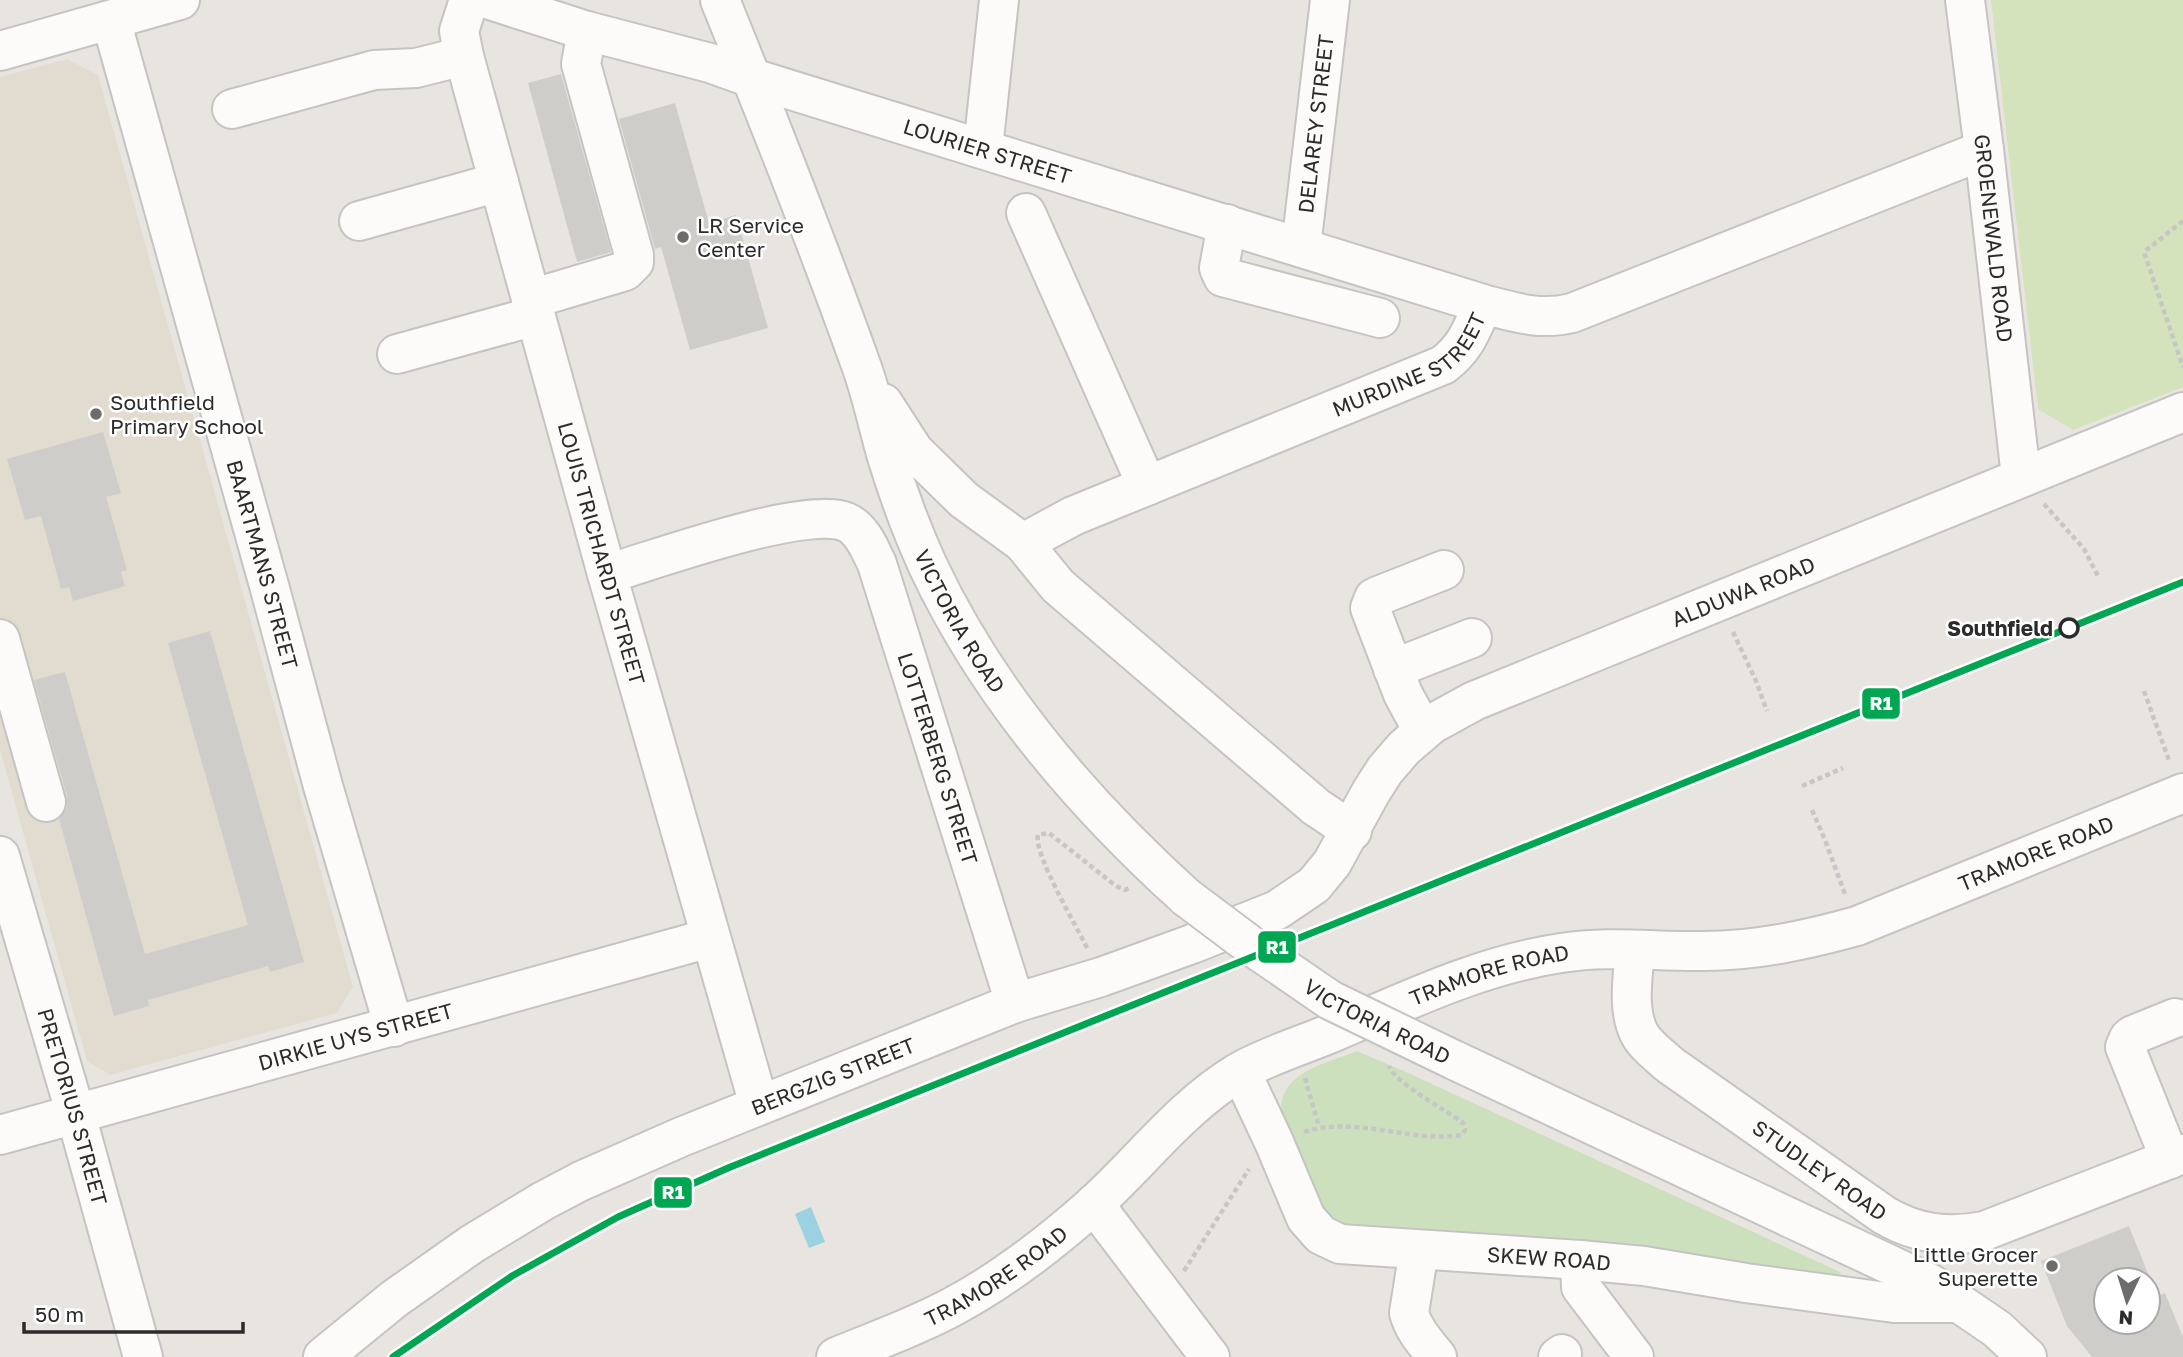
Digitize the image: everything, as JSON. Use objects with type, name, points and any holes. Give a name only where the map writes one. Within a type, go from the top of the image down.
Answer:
[{"type":"street","points":[[0,51],[180,0]]},
{"type":"street","name":"VICTORIA ROAD","points":[[720,0],[862,368],[887,457],[928,566],[991,678],[1076,788],[1186,897],[1330,1000],[1931,1284],[1997,1329],[2027,1357]]},
{"type":"street","points":[[983,148],[999,0]]},
{"type":"street","name":"DELAREY STREET","points":[[1301,247],[1330,0]]},
{"type":"street","name":"GROENEWALD ROAD","points":[[1965,0],[2021,477]]},
{"type":"street","name":"LOURIER STREET","points":[[493,1],[587,31],[710,63],[1483,304]]},
{"type":"street","name":"LOUIS TRICHARDT STREET","points":[[493,1],[460,31],[464,56],[607,574],[759,1105]]},
{"type":"street","name":"BAARTMANS STREET","points":[[111,20],[323,786],[394,1027]]},
{"type":"street","points":[[397,354],[533,307],[625,271],[634,262],[581,64],[587,31]]},
{"type":"street","points":[[232,109],[374,70],[416,68],[464,56]]},
{"type":"street","name":"MURDINE STREET","points":[[1023,543],[1073,516],[1443,365],[1457,355],[1467,340],[1483,304],[1546,318],[1572,313],[1984,150]]},
{"type":"street","points":[[359,221],[499,182]]},
{"type":"street","points":[[1026,213],[1147,486]]},
{"type":"street","points":[[1227,224],[1219,268],[1223,277],[1380,318]]},
{"type":"street","name":"VICTORIA ROAD","points":[[862,368],[915,451],[964,500],[1023,543],[1068,596],[1316,807],[1352,831]]},
{"type":"street","name":"ALDUWA ROAD","points":[[1352,831],[1385,770],[1423,730],[1474,701],[2183,412]]},
{"type":"street","name":"LOTTERBERG STREET","points":[[607,574],[789,522],[831,517],[848,523],[860,534],[877,564],[1015,1003]]},
{"type":"street","points":[[1423,730],[1410,711],[1371,613],[1371,603],[1378,596],[1444,570]]},
{"type":"street","points":[[1393,669],[1472,638]]},
{"type":"street","points":[[0,639],[46,802]]},
{"type":"street","name":"TRAMORE ROAD","points":[[836,1357],[939,1314],[985,1288],[1056,1238],[1094,1204],[1178,1119],[1241,1072],[1442,987],[1503,965],[1563,952],[1705,951],[1761,948],[1803,941],[1857,926],[2183,795]]},
{"type":"street","name":"BERGZIG STREET","points":[[323,1357],[394,1299],[472,1244],[543,1201],[617,1164],[1015,1003],[1101,977],[1277,910],[1314,885],[1352,831]]},
{"type":"street","name":"PRETORIUS STREET","points":[[0,856],[143,1357]]},
{"type":"street","name":"DIRKIE UYS STREET","points":[[0,1135],[710,938]]},
{"type":"street","name":"STUDLEY ROAD","points":[[1635,950],[1634,1018],[1639,1034],[1649,1046],[1670,1065],[1884,1215],[1910,1228],[1954,1236],[1984,1231],[2176,1156]]},
{"type":"street","points":[[2175,1018],[2133,1035],[2125,1047],[2176,1156]]},
{"type":"street","name":"SKEW ROAD","points":[[1241,1072],[1306,1218],[1330,1241],[1349,1247],[1644,1266],[1894,1303],[1959,1303]]},
{"type":"street","points":[[1094,1204],[1210,1357]]},
{"type":"street","points":[[1419,1250],[1409,1313],[1419,1334],[1437,1357]]},
{"type":"street","points":[[1580,1260],[1581,1287],[1627,1355]]},
{"type":"path","points":[[2183,221],[2144,252],[2183,368]]},
{"type":"path","points":[[2021,477],[2084,549],[2099,579]]},
{"type":"path","points":[[1718,601],[1756,681],[1767,711]]},
{"type":"path","points":[[2144,691],[2157,727]]},
{"type":"path","points":[[1802,786],[1843,768]]},
{"type":"path","points":[[1812,810],[1857,926]]},
{"type":"path","points":[[1089,952],[1042,860],[1036,842],[1038,835],[1044,833],[1054,836],[1125,890],[1136,884]]},
{"type":"path","points":[[1299,1134],[1335,1125],[1404,1133],[1462,1135],[1465,1130],[1463,1123],[1391,1073],[1388,1058]]},
{"type":"path","points":[[1303,1070],[1319,1127]]},
{"type":"path","points":[[1183,1273],[1255,1161]]},
{"type":"shaded area","name":"Southfield Primary School","points":[[67,59],[98,75],[353,987],[337,1013],[110,1075],[87,1061],[0,750],[0,77]]},
{"type":"green space","points":[[1991,0],[2183,0],[2183,387],[2073,430],[2038,409]]},
{"type":"green space","points":[[1357,1051],[1840,1272],[1841,1275],[1838,1279],[1354,1233],[1322,1218],[1281,1112],[1283,1098],[1296,1078],[1319,1065]]},
{"type":"water","points":[[811,1207],[825,1242],[809,1248],[795,1214]]},
{"type":"building","points":[[561,74],[611,252],[577,262],[528,83]]},
{"type":"building","points":[[675,103],[709,223],[736,215],[768,328],[690,350],[661,247],[655,249],[619,119]]},
{"type":"building","points":[[103,432],[121,493],[106,497],[127,570],[121,572],[125,586],[73,601],[69,587],[61,589],[41,516],[25,520],[7,459]]},
{"type":"building","points":[[210,631],[304,962],[270,972],[268,966],[148,1000],[149,1006],[114,1016],[59,819],[67,808],[67,796],[34,680],[65,672],[145,954],[248,925],[168,643]]},
{"type":"building","points":[[2129,1226],[2145,1266],[2092,1266],[2092,1336],[2162,1336],[2162,1294],[2165,1293],[2183,1337],[2183,1357],[2092,1357],[2067,1326],[2041,1261]]},
{"type":"transit line","name":"R1","points":[[393,1357],[512,1276],[618,1217],[728,1168],[2183,582]]},
{"type":"place","name":"LR Service Center","points":[[683,237]]},
{"type":"place","name":"Southfield Primary School","points":[[96,414]]},
{"type":"place","name":"Southfield","points":[[2069,628]]},
{"type":"place","name":"Little Grocer Superette","points":[[2052,1266]]}]
